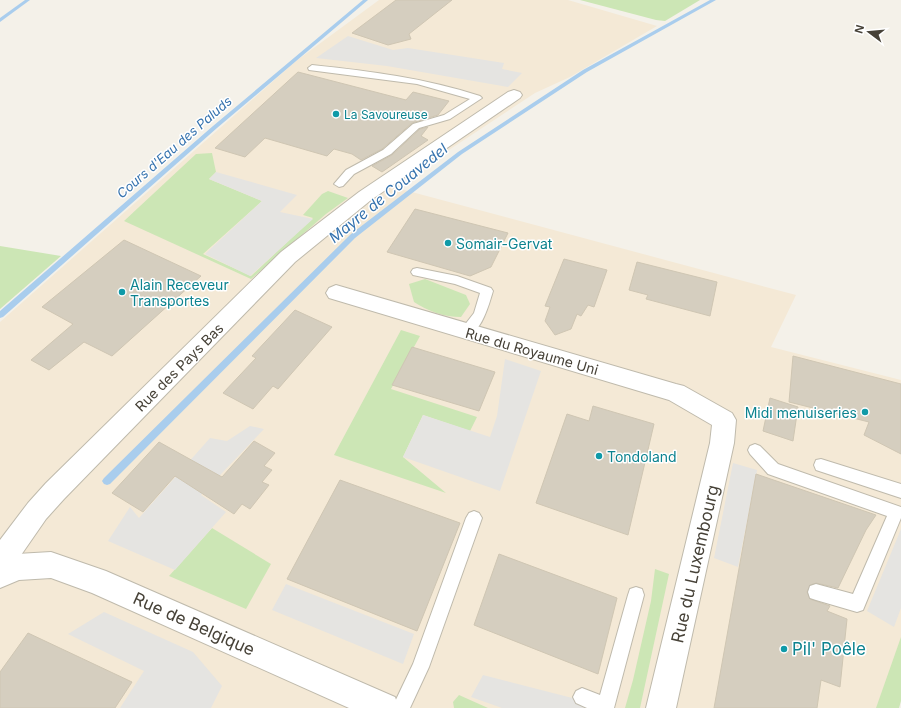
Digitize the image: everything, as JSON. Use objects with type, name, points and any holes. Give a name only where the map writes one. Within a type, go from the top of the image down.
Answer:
[{"type":"street","name":"Rue des Pays Bas","points":[[0,562],[38,511],[55,492],[288,257],[365,196],[514,95]]},
{"type":"street","name":"Rue du Royaume Uni","points":[[336,293],[676,393],[724,420]]},
{"type":"street","name":"Rue du Luxembourg","points":[[662,708],[722,443],[724,420]]},
{"type":"street","name":"Rue de Belgique","points":[[0,575],[17,567],[51,565],[96,581],[384,708]]},
{"type":"lane","points":[[312,68],[376,75],[451,88],[478,98],[447,117],[416,126],[387,152],[350,172],[339,184]]},
{"type":"lane","points":[[417,272],[457,280],[487,291],[480,315],[466,331]]},
{"type":"lane","points":[[755,450],[773,468],[896,512],[857,604],[816,592]]},
{"type":"lane","points":[[821,465],[901,491]]},
{"type":"lane","points":[[400,708],[420,667],[474,518]]},
{"type":"lane","points":[[582,697],[606,706],[636,595]]},
{"type":"shaded area","points":[[379,0],[568,0],[657,26],[570,77],[535,93],[393,187],[796,295],[771,347],[901,380],[901,646],[880,708],[0,708],[0,322],[296,61]]},
{"type":"shaded area","points":[[348,36],[393,50],[408,48],[504,63],[502,69],[522,73],[508,87],[387,66],[316,58]]},
{"type":"shaded area","points":[[216,172],[297,195],[280,212],[313,219],[250,276],[205,254],[262,201],[209,179]]},
{"type":"shaded area","points":[[505,359],[541,371],[500,491],[403,457],[423,415],[490,437],[497,416]]},
{"type":"shaded area","points":[[250,426],[264,429],[201,495],[226,512],[175,570],[108,541],[130,507],[139,518],[210,438],[227,441]]},
{"type":"shaded area","points":[[733,463],[757,470],[738,567],[714,558]]},
{"type":"shaded area","points":[[901,529],[901,608],[894,627],[867,611]]},
{"type":"shaded area","points":[[286,584],[414,634],[403,664],[272,610]]},
{"type":"shaded area","points":[[104,612],[193,652],[222,686],[211,708],[120,708],[144,671],[68,634]]},
{"type":"shaded area","points":[[483,675],[588,702],[586,708],[502,708],[471,697]]},
{"type":"green space","points":[[580,0],[700,0],[665,21]]},
{"type":"green space","points":[[212,153],[216,172],[209,179],[262,201],[203,254],[251,276],[313,218],[303,215],[322,194],[328,191],[348,198],[326,214],[251,279],[124,221],[196,154]]},
{"type":"green space","points":[[0,246],[61,256],[0,309]]},
{"type":"green space","points":[[425,279],[466,295],[470,304],[461,317],[436,313],[414,302],[409,284]]},
{"type":"green space","points":[[401,330],[420,336],[391,389],[477,417],[470,431],[423,415],[403,457],[446,493],[334,455]]},
{"type":"green space","points":[[212,528],[271,564],[246,609],[169,576]]},
{"type":"green space","points":[[655,569],[669,574],[640,708],[625,708],[651,601]]},
{"type":"green space","points":[[901,637],[901,701],[899,708],[876,708]]},
{"type":"green space","points":[[459,695],[488,708],[454,708],[453,702]]},
{"type":"building","points":[[396,0],[452,0],[409,34],[411,39],[388,45],[352,33]]},
{"type":"building","name":"La Savoureuse","points":[[298,72],[406,100],[413,92],[449,101],[438,115],[412,123],[382,149],[361,160],[352,154],[334,149],[327,156],[265,138],[245,157],[215,148]]},
{"type":"building","points":[[428,127],[421,136],[428,140],[382,172],[372,166],[392,155],[420,129]]},
{"type":"building","name":"Somair-Gervat","points":[[415,209],[508,233],[491,267],[470,276],[387,252]]},
{"type":"building","name":"Alain Receveur Transportes","points":[[124,240],[201,276],[112,356],[84,342],[49,370],[31,360],[73,324],[42,307]]},
{"type":"building","points":[[564,259],[607,270],[594,307],[588,305],[581,316],[577,314],[571,329],[555,335],[545,321],[550,307],[545,306]]},
{"type":"building","points":[[637,262],[717,282],[710,316],[646,299],[648,295],[629,290]]},
{"type":"building","points":[[295,310],[332,327],[278,389],[273,386],[253,409],[223,393],[256,358],[252,356]]},
{"type":"building","points":[[412,347],[495,372],[479,411],[392,385]]},
{"type":"building","name":"Midi menuiseries","points":[[793,356],[901,384],[901,454],[864,435],[869,422],[789,402]]},
{"type":"building","points":[[770,398],[798,407],[793,441],[763,431]]},
{"type":"building","name":"Tondoland","points":[[593,406],[654,424],[628,535],[536,503],[567,414],[589,421]]},
{"type":"building","points":[[254,441],[275,453],[264,466],[272,470],[262,482],[269,485],[250,509],[242,504],[234,514],[175,476],[143,512],[112,493],[159,442],[222,477]]},
{"type":"building","points":[[756,474],[876,515],[866,530],[838,588],[816,583],[810,585],[807,592],[810,599],[830,606],[827,611],[847,619],[840,687],[821,680],[817,708],[714,708]]},
{"type":"building","points":[[340,480],[460,523],[417,631],[287,579]]},
{"type":"building","points":[[499,554],[617,598],[598,674],[474,625]]},
{"type":"building","points":[[28,633],[132,682],[115,708],[0,708],[0,672]]},
{"type":"waterway","points":[[0,20],[28,0]]},
{"type":"waterway","name":"Cours d'Eau des Paluds","points":[[0,315],[215,127],[366,0]]},
{"type":"waterway","name":"Mayre de Couavedel","points":[[107,481],[353,236],[460,153],[585,71],[714,0]]},
{"type":"place","name":"La Savoureuse","points":[[336,114]]},
{"type":"place","name":"Somair-Gervat","points":[[448,243]]},
{"type":"place","name":"Alain Receveur Transportes","points":[[122,292]]},
{"type":"place","name":"Midi menuiseries","points":[[865,412]]},
{"type":"place","name":"Tondoland","points":[[599,456]]},
{"type":"place","name":"Pil' Poêle","points":[[784,649]]}]
